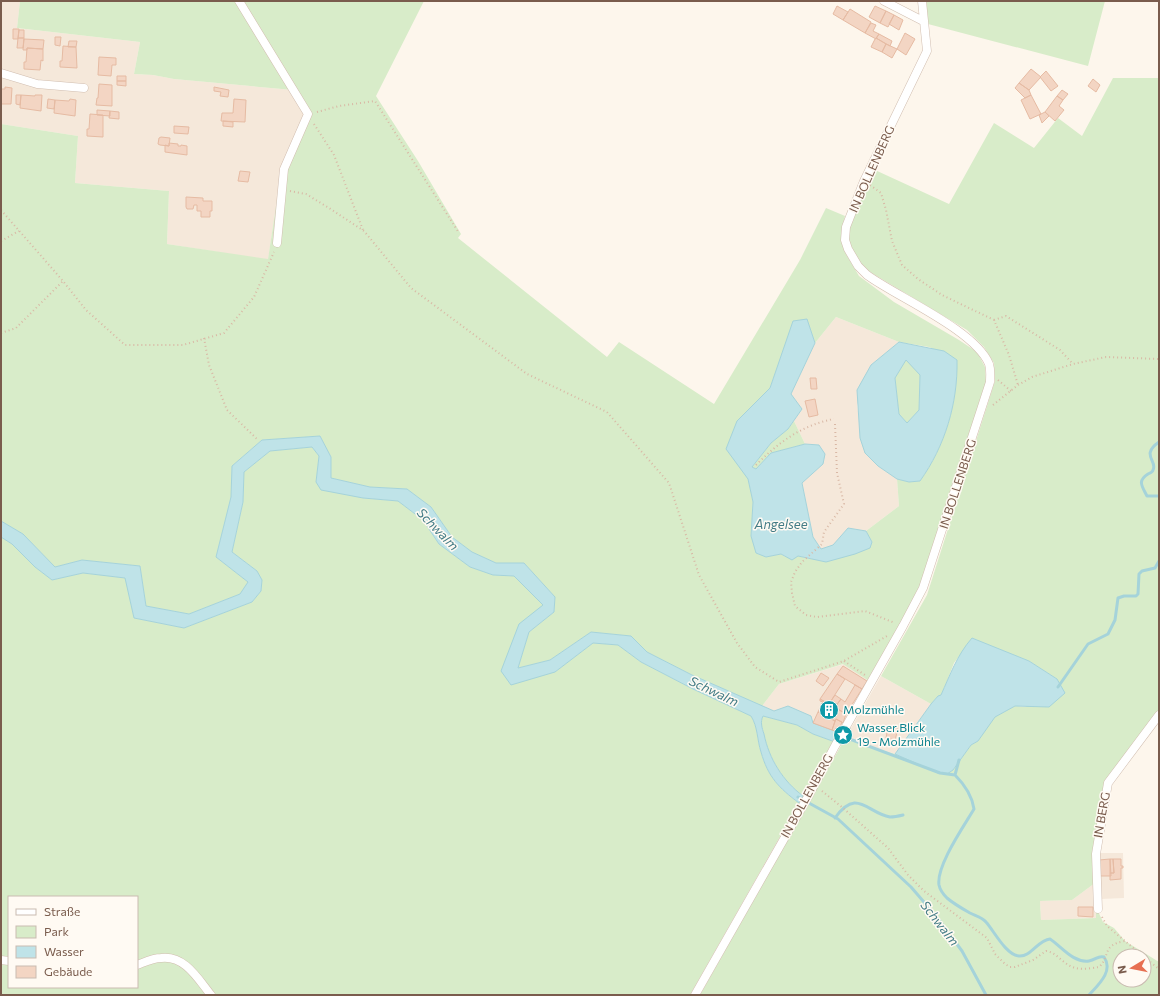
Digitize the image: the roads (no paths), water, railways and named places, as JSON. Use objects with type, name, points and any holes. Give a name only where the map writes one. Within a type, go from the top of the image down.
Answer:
[{"type":"street","points":[[239,1],[308,114],[284,169],[277,243]]},
{"type":"street","points":[[884,1],[923,21]]},
{"type":"street","name":"IN BOLLENBERG","points":[[694,995],[809,795],[847,724],[904,626],[923,588],[990,382],[989,365],[974,344],[952,327],[874,280],[862,270],[852,258],[845,240],[846,227],[864,181],[927,51],[922,1]]},
{"type":"street","points":[[1,73],[37,84],[84,88]]},
{"type":"street","name":"IN BERG","points":[[1098,909],[1096,854],[1108,783],[1159,715]]},
{"type":"street","points":[[138,964],[167,957],[179,961],[189,968],[211,995]]},
{"type":"water","name":"Angelsee","points":[[807,319],[815,343],[791,394],[802,409],[788,429],[771,443],[752,467],[756,469],[771,453],[805,444],[819,445],[825,454],[823,464],[802,483],[813,537],[821,549],[833,545],[848,528],[866,531],[872,542],[870,548],[826,562],[798,556],[792,560],[781,554],[766,557],[756,553],[751,536],[753,502],[748,479],[726,449],[737,421],[770,388],[793,321]]},
{"type":"water","points":[[899,342],[944,351],[957,360],[955,392],[948,424],[943,439],[929,468],[920,481],[909,482],[897,479],[878,466],[865,453],[860,438],[857,390],[871,365]],"holes":[[[906,360],[920,375],[919,410],[907,423],[899,414],[895,378]]]},
{"type":"water","points":[[320,436],[331,457],[331,478],[370,487],[407,489],[431,507],[452,537],[472,552],[496,563],[524,563],[555,597],[554,612],[529,632],[518,668],[550,660],[591,632],[631,636],[647,652],[692,675],[774,711],[788,706],[811,716],[813,723],[841,733],[835,742],[813,734],[797,725],[763,716],[762,727],[769,752],[778,769],[789,784],[803,796],[799,803],[780,787],[767,768],[751,716],[693,689],[641,662],[618,645],[593,643],[555,672],[511,685],[501,671],[519,624],[543,605],[514,576],[493,575],[470,567],[439,544],[423,520],[398,501],[363,498],[321,490],[316,482],[319,456],[312,447],[270,451],[244,472],[243,502],[232,552],[257,571],[262,580],[261,591],[252,602],[184,628],[134,618],[125,578],[83,573],[52,580],[35,567],[12,544],[1,537],[1,521],[23,534],[55,567],[82,560],[140,566],[146,606],[189,614],[240,594],[248,582],[216,557],[231,497],[232,466],[262,440]]},
{"type":"water","points":[[972,638],[1029,661],[1057,679],[1065,693],[1049,707],[1015,706],[995,717],[978,741],[971,745],[953,770],[947,774],[938,773],[895,754],[931,704],[938,696],[941,695],[958,658]]},
{"type":"waterway","points":[[1159,442],[1153,447],[1150,454],[1154,467],[1153,471],[1142,479],[1142,484],[1147,496],[1159,496]]},
{"type":"waterway","points":[[1058,687],[1088,644],[1108,634],[1115,620],[1118,598],[1124,596],[1136,596],[1138,594],[1139,574],[1142,571],[1155,568],[1159,561]]},
{"type":"waterway","points":[[847,738],[940,773],[955,775],[959,760]]},
{"type":"waterway","points":[[955,775],[968,790],[974,809],[946,857],[939,877],[941,891],[947,898],[984,920],[1009,952],[1014,955],[1023,956],[1042,942],[1050,939],[1078,960],[1089,961],[1104,957],[1107,962],[1106,973],[1104,978],[1089,995]]},
{"type":"waterway","name":"Schwalm","points":[[798,797],[838,819],[911,887],[936,916],[962,951],[986,995]]},
{"type":"waterway","points":[[835,818],[843,809],[850,804],[856,803],[862,804],[882,815],[890,817],[903,815]]},
{"type":"place","name":"Molzmühle","points":[[829,710]]},
{"type":"place","name":"Wasser.Blick 19 - Molzmühle","points":[[843,735]]}]
